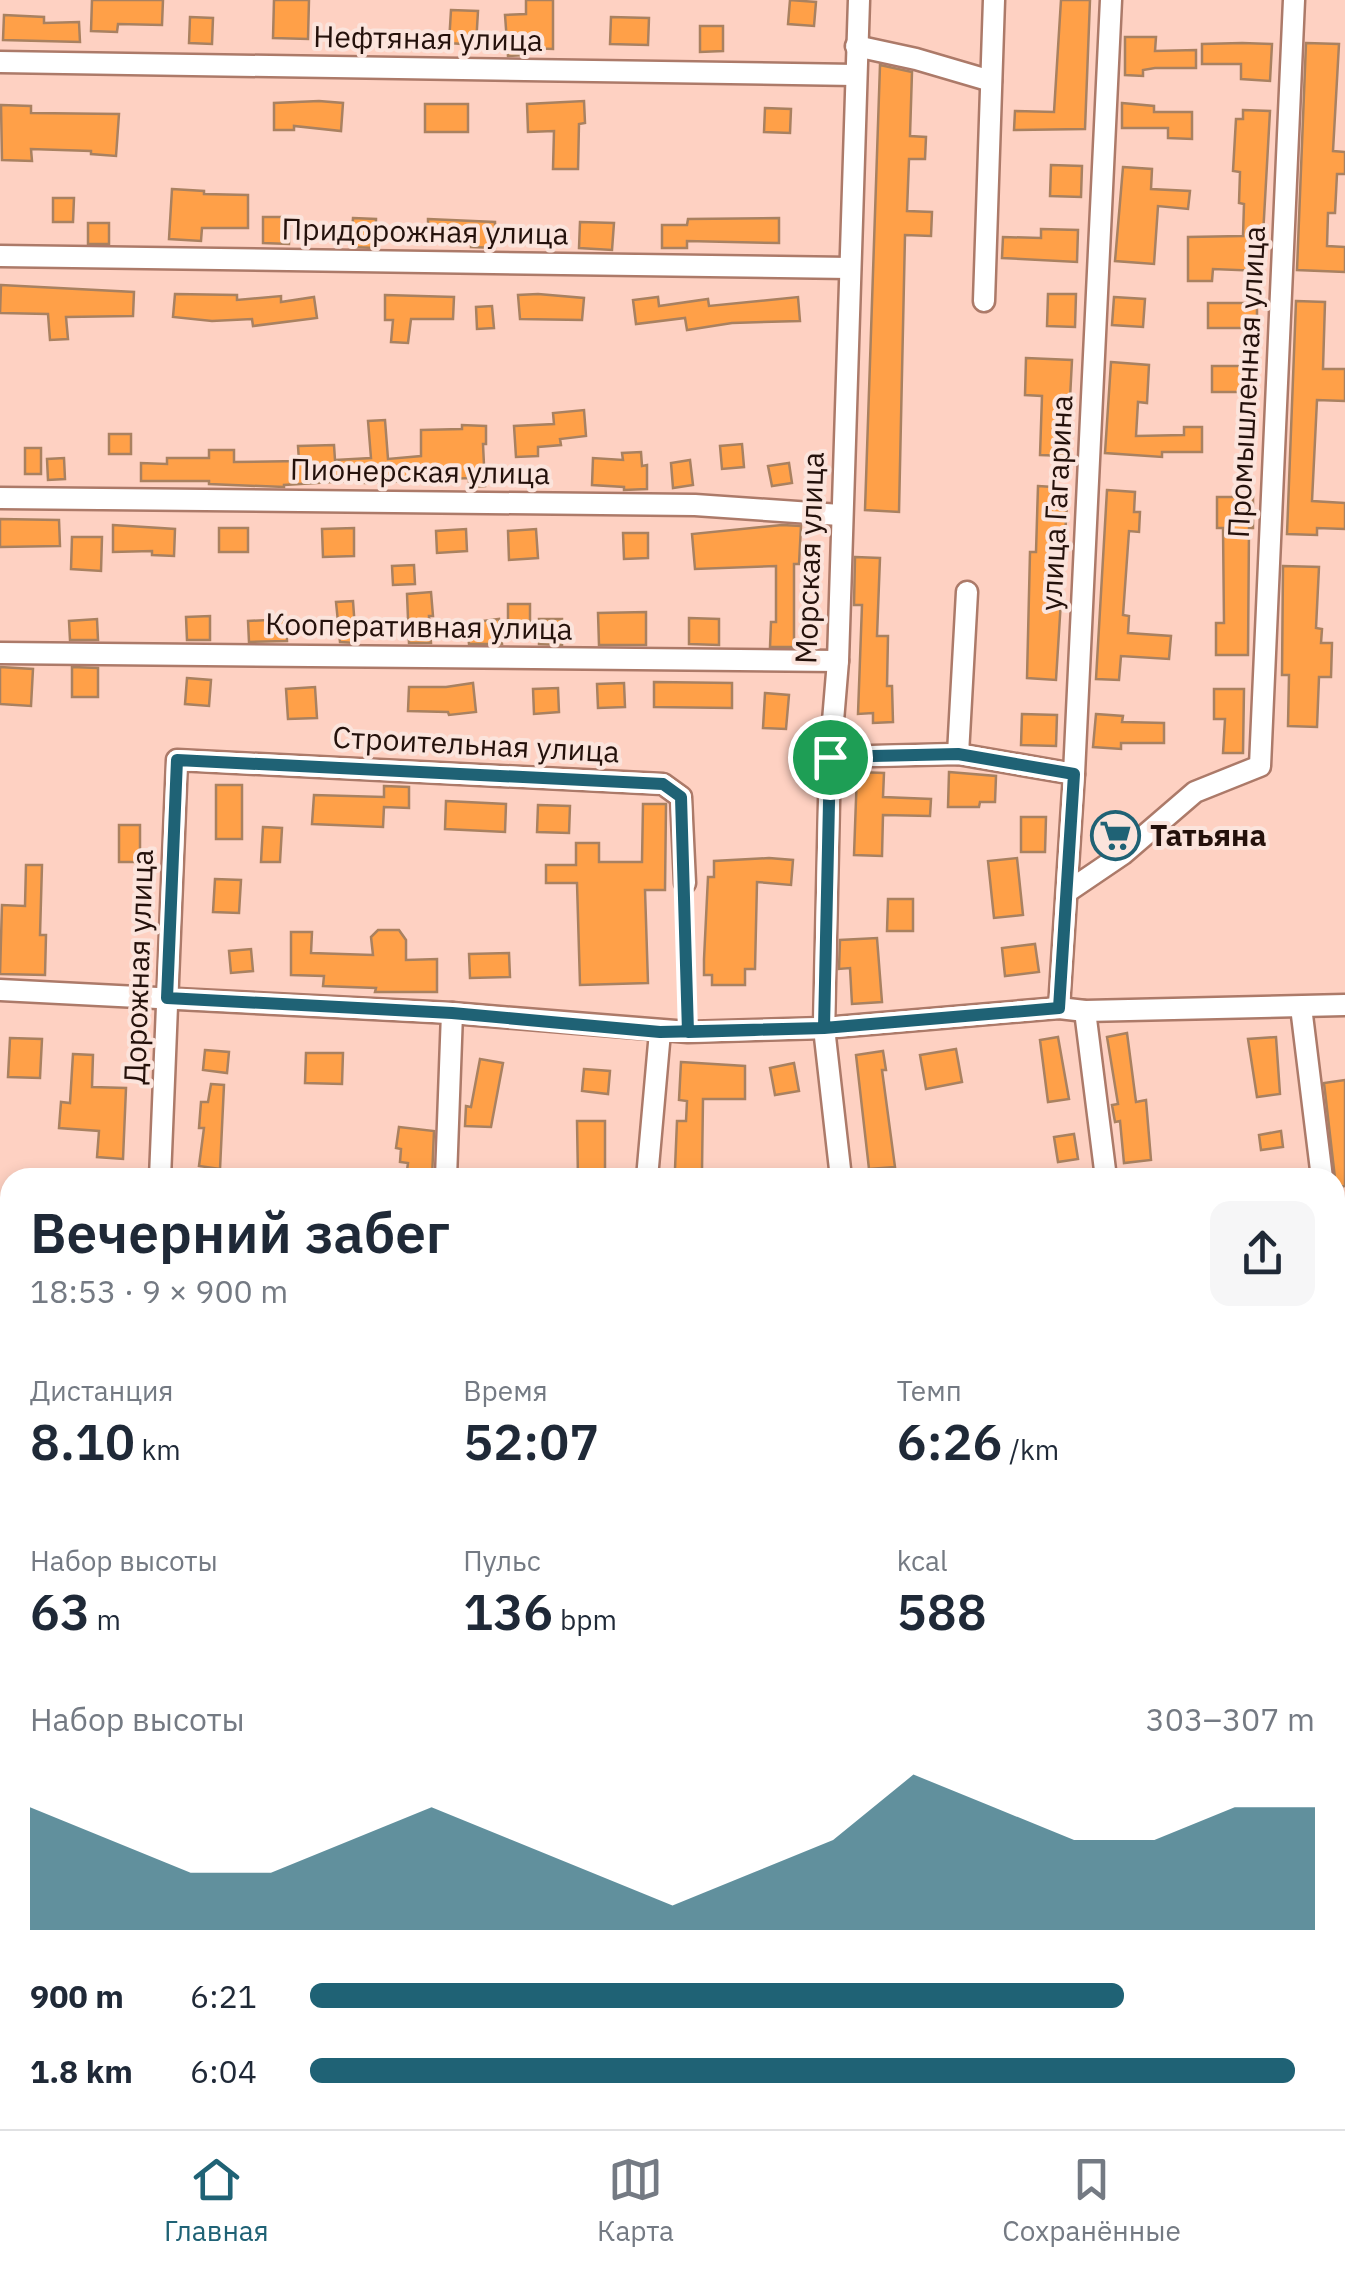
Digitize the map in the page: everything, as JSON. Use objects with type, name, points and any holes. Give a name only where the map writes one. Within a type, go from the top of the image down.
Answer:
[{"type":"street","name":"Морская улица","points":[[840,1168],[824,1028],[830,757],[838,660],[859,0]]},
{"type":"street","points":[[984,301],[994,0]]},
{"type":"street","name":"улица Гагарина","points":[[1059,1008],[1111,0]]},
{"type":"street","name":"Промышленная улица","points":[[1067,892],[1122,854],[1196,792],[1260,766],[1294,0]]},
{"type":"street","points":[[856,46],[992,82]]},
{"type":"street","name":"Нефтяная улица","points":[[0,62],[854,75]]},
{"type":"street","name":"Придорожная улица","points":[[0,256],[850,268]]},
{"type":"street","name":"Пионерская улица","points":[[0,498],[696,505],[840,515]]},
{"type":"street","points":[[958,754],[967,592]]},
{"type":"street","name":"Кооперативная улица","points":[[0,653],[838,660]]},
{"type":"street","points":[[830,757],[958,754],[1074,774]]},
{"type":"street","name":"Строительная улица","points":[[177,760],[663,784],[681,797],[685,883]]},
{"type":"street","name":"Дорожная улица","points":[[160,1168],[177,760]]},
{"type":"street","points":[[0,990],[452,1013],[660,1032],[824,1028],[1059,1008],[1085,1011],[1345,1005]]},
{"type":"street","points":[[1300,1007],[1321,1168]]},
{"type":"street","points":[[1085,1011],[1105,1168]]},
{"type":"street","points":[[446,1168],[452,1013]]},
{"type":"street","points":[[648,1168],[660,1032]]},
{"type":"path","points":[[685,883],[688,1032]]},
{"type":"building","points":[[92,0],[163,0],[162,25],[118,24],[117,32],[91,31]]},
{"type":"building","points":[[274,0],[309,0],[308,39],[273,38]]},
{"type":"building","points":[[526,0],[553,0],[553,49],[525,48],[525,55],[508,56],[505,15],[526,14]]},
{"type":"building","points":[[790,0],[816,2],[814,26],[788,24]]},
{"type":"building","points":[[1061,0],[1090,0],[1085,129],[1014,130],[1015,111],[1054,112]]},
{"type":"building","points":[[451,10],[478,11],[476,45],[449,43]]},
{"type":"building","points":[[4,15],[44,17],[44,23],[79,22],[80,42],[3,40]]},
{"type":"building","points":[[190,17],[213,18],[212,44],[189,43]]},
{"type":"building","points":[[611,17],[649,18],[648,45],[610,44]]},
{"type":"building","points":[[700,26],[723,26],[723,51],[700,52]]},
{"type":"building","points":[[1125,37],[1156,37],[1155,51],[1196,50],[1196,68],[1155,68],[1143,70],[1143,76],[1125,75]]},
{"type":"building","points":[[1306,43],[1339,44],[1333,151],[1345,152],[1345,174],[1337,174],[1335,213],[1328,213],[1327,246],[1345,247],[1345,272],[1297,270]]},
{"type":"building","points":[[1202,44],[1272,44],[1270,81],[1241,79],[1241,64],[1202,64]]},
{"type":"building","points":[[880,65],[912,72],[910,136],[926,137],[925,159],[909,159],[907,211],[932,212],[931,236],[905,235],[899,512],[865,510]]},
{"type":"building","points":[[584,101],[578,169],[553,169],[554,131],[528,132],[527,104]]},
{"type":"building","points":[[274,103],[343,103],[341,131],[294,126],[294,130],[274,130]]},
{"type":"building","points":[[1122,103],[1154,106],[1154,112],[1192,112],[1192,139],[1168,138],[1168,128],[1122,128]]},
{"type":"building","points":[[425,104],[468,104],[468,132],[425,132]]},
{"type":"building","points":[[1,105],[31,106],[31,113],[119,114],[116,156],[31,149],[32,161],[2,160]]},
{"type":"building","points":[[765,108],[791,109],[790,133],[764,132]]},
{"type":"building","points":[[1243,110],[1270,111],[1261,271],[1213,269],[1212,281],[1188,281],[1188,237],[1243,236],[1240,172],[1233,171],[1236,119],[1243,119]]},
{"type":"building","points":[[1051,165],[1082,166],[1081,197],[1050,196]]},
{"type":"building","points":[[1123,167],[1152,169],[1151,189],[1190,191],[1188,209],[1158,206],[1154,264],[1115,261]]},
{"type":"building","points":[[172,189],[248,195],[248,228],[202,228],[201,241],[169,239]]},
{"type":"building","points":[[53,198],[74,198],[73,222],[53,222]]},
{"type":"building","points":[[263,217],[290,217],[289,244],[263,243]]},
{"type":"building","points":[[353,218],[376,219],[375,248],[351,247]]},
{"type":"building","points":[[779,218],[779,243],[687,241],[687,248],[662,248],[662,225],[687,225],[688,219]]},
{"type":"building","points":[[428,219],[495,222],[495,248],[471,247],[471,242],[428,241]]},
{"type":"building","points":[[580,222],[614,223],[612,250],[579,248]]},
{"type":"building","points":[[88,223],[109,223],[109,244],[88,244]]},
{"type":"building","points":[[1041,229],[1078,230],[1077,262],[1002,258],[1003,237],[1041,238]]},
{"type":"building","points":[[1,285],[134,292],[133,316],[66,317],[68,339],[50,340],[48,314],[0,313]]},
{"type":"building","points":[[175,294],[237,295],[237,300],[281,296],[281,302],[314,297],[317,318],[253,326],[252,319],[212,321],[173,317]]},
{"type":"building","points":[[1048,294],[1076,294],[1075,327],[1047,326]]},
{"type":"building","points":[[385,295],[454,297],[453,319],[411,319],[408,343],[391,342],[393,320],[385,320]]},
{"type":"building","points":[[518,295],[584,298],[582,320],[520,319]]},
{"type":"building","points":[[658,297],[659,306],[708,299],[709,306],[798,297],[800,321],[732,323],[687,330],[685,318],[636,324],[633,300]]},
{"type":"building","points":[[1114,297],[1145,299],[1143,327],[1112,325]]},
{"type":"building","points":[[1296,301],[1325,302],[1323,369],[1345,369],[1345,401],[1317,400],[1312,501],[1345,503],[1345,529],[1317,528],[1317,535],[1287,534]]},
{"type":"building","points":[[1208,303],[1257,303],[1257,328],[1208,328]]},
{"type":"building","points":[[492,306],[494,328],[477,329],[476,307]]},
{"type":"building","points":[[1026,358],[1072,360],[1067,456],[1040,455],[1042,396],[1025,395]]},
{"type":"building","points":[[1111,362],[1149,365],[1147,403],[1138,402],[1136,436],[1184,435],[1184,427],[1202,427],[1202,452],[1162,452],[1162,457],[1105,453]]},
{"type":"building","points":[[1212,366],[1257,366],[1257,392],[1212,392]]},
{"type":"building","points":[[584,410],[586,436],[560,439],[561,445],[538,447],[538,456],[516,457],[514,426],[554,424],[553,413]]},
{"type":"building","points":[[385,420],[388,459],[421,456],[421,430],[486,426],[485,486],[469,487],[469,478],[365,480],[284,487],[141,481],[141,463],[167,464],[167,458],[209,458],[209,450],[234,450],[234,462],[299,461],[298,446],[334,445],[335,460],[371,458],[368,421]]},
{"type":"building","points":[[109,434],[131,434],[131,454],[109,454]]},
{"type":"building","points":[[742,444],[744,467],[722,469],[720,446]]},
{"type":"building","points":[[25,448],[41,448],[41,474],[25,474]]},
{"type":"building","points":[[641,452],[642,466],[647,465],[647,489],[592,485],[593,458],[623,460],[622,453]]},
{"type":"building","points":[[64,458],[65,479],[48,480],[47,459]]},
{"type":"building","points":[[690,460],[693,485],[673,488],[671,463]]},
{"type":"building","points":[[789,463],[792,483],[772,486],[768,466]]},
{"type":"building","points":[[1038,486],[1068,488],[1056,680],[1027,678],[1030,552],[1036,552]]},
{"type":"building","points":[[1107,490],[1135,492],[1134,512],[1140,512],[1139,532],[1129,531],[1123,615],[1129,616],[1128,633],[1171,636],[1169,659],[1121,656],[1119,680],[1096,679]]},
{"type":"building","points":[[1217,497],[1253,497],[1253,528],[1249,528],[1248,655],[1216,655],[1216,623],[1224,623],[1223,528],[1217,528]]},
{"type":"building","points":[[0,519],[59,520],[60,546],[0,547]]},
{"type":"building","points":[[113,525],[175,529],[174,556],[152,555],[152,551],[113,552]]},
{"type":"building","points":[[801,526],[799,564],[794,564],[794,647],[770,647],[771,622],[776,622],[776,566],[695,569],[692,534]]},
{"type":"building","points":[[219,528],[248,528],[248,552],[219,552]]},
{"type":"building","points":[[354,528],[354,556],[323,557],[322,529]]},
{"type":"building","points":[[466,529],[467,551],[437,553],[436,531]]},
{"type":"building","points":[[536,529],[538,558],[509,560],[508,531]]},
{"type":"building","points":[[623,533],[648,533],[648,558],[624,559]]},
{"type":"building","points":[[72,537],[102,537],[101,571],[71,569]]},
{"type":"building","points":[[855,557],[880,558],[877,636],[888,636],[887,686],[892,686],[893,722],[873,723],[873,713],[858,714],[862,605],[854,605]]},
{"type":"building","points":[[414,565],[415,584],[393,585],[392,566]]},
{"type":"building","points":[[1283,566],[1319,567],[1316,628],[1322,629],[1321,643],[1332,643],[1331,677],[1319,677],[1317,727],[1288,726],[1289,675],[1282,675]]},
{"type":"building","points":[[431,592],[431,643],[409,643],[407,594]]},
{"type":"building","points":[[353,601],[356,643],[340,642],[336,602]]},
{"type":"building","points":[[508,604],[530,604],[530,632],[508,632]]},
{"type":"building","points":[[646,612],[646,645],[599,645],[598,613]]},
{"type":"building","points":[[210,616],[210,640],[187,640],[186,617]]},
{"type":"building","points":[[689,618],[719,619],[719,645],[689,644]]},
{"type":"building","points":[[97,619],[98,640],[70,640],[69,621]]},
{"type":"building","points":[[286,619],[287,641],[249,642],[248,621]]},
{"type":"building","points":[[499,619],[502,644],[469,644],[467,623]]},
{"type":"building","points":[[539,619],[562,619],[562,645],[539,644]]},
{"type":"building","points":[[0,667],[33,669],[31,706],[0,704]]},
{"type":"building","points":[[72,667],[98,668],[98,697],[72,697]]},
{"type":"building","points":[[187,678],[211,680],[209,706],[185,704]]},
{"type":"building","points":[[654,682],[732,683],[732,708],[654,707]]},
{"type":"building","points":[[473,683],[476,712],[449,715],[408,711],[409,687]]},
{"type":"building","points":[[624,683],[625,707],[598,708],[597,684]]},
{"type":"building","points":[[315,687],[317,718],[288,719],[286,689]]},
{"type":"building","points":[[558,688],[559,712],[534,714],[533,689]]},
{"type":"building","points":[[1214,689],[1244,689],[1243,753],[1223,753],[1225,719],[1214,719]]},
{"type":"building","points":[[765,693],[789,695],[786,729],[763,728]]},
{"type":"building","points":[[1022,714],[1057,715],[1056,746],[1021,745]]},
{"type":"building","points":[[1096,714],[1123,716],[1122,722],[1164,723],[1164,743],[1121,743],[1121,749],[1093,747]]},
{"type":"building","points":[[857,772],[884,773],[883,797],[931,799],[930,816],[883,815],[882,856],[854,855]]},
{"type":"building","points":[[949,772],[996,776],[995,802],[980,802],[979,807],[948,807]]},
{"type":"building","points":[[216,785],[242,785],[242,839],[216,839]]},
{"type":"building","points":[[384,786],[409,787],[409,808],[384,807],[383,827],[312,824],[314,795],[384,797]]},
{"type":"building","points":[[446,801],[506,804],[505,832],[445,829]]},
{"type":"building","points":[[643,804],[666,804],[665,890],[645,890],[648,983],[580,985],[577,883],[546,883],[546,865],[576,865],[576,843],[599,843],[599,862],[642,862]]},
{"type":"building","points":[[538,805],[570,806],[569,833],[537,832]]},
{"type":"building","points":[[1021,817],[1046,817],[1045,852],[1021,852]]},
{"type":"building","points":[[119,825],[140,825],[140,862],[119,862]]},
{"type":"building","points":[[263,827],[282,828],[280,862],[261,862]]},
{"type":"building","points":[[1017,858],[1023,915],[994,918],[988,861]]},
{"type":"building","points":[[793,860],[791,885],[757,882],[755,969],[745,969],[745,985],[712,985],[712,975],[704,975],[704,959],[708,877],[714,877],[714,861]]},
{"type":"building","points":[[26,865],[42,865],[40,935],[46,935],[45,975],[0,974],[2,905],[25,906]]},
{"type":"building","points":[[215,879],[241,880],[239,913],[213,912]]},
{"type":"building","points":[[888,899],[913,899],[913,931],[887,931]]},
{"type":"building","points":[[378,930],[399,930],[406,940],[406,960],[437,959],[437,992],[375,992],[376,988],[323,986],[324,976],[291,975],[291,932],[312,932],[311,953],[373,955],[371,937]]},
{"type":"building","points":[[877,938],[882,1002],[852,1004],[850,968],[839,969],[840,940]]},
{"type":"building","points":[[1035,944],[1039,972],[1005,976],[1002,948]]},
{"type":"building","points":[[251,949],[253,971],[231,973],[229,951]]},
{"type":"building","points":[[509,953],[510,977],[470,978],[469,954]]},
{"type":"building","points":[[1127,1033],[1136,1102],[1146,1100],[1151,1160],[1124,1163],[1120,1121],[1115,1122],[1112,1105],[1118,1104],[1107,1037]]},
{"type":"building","points":[[1058,1037],[1069,1099],[1048,1102],[1040,1040]]},
{"type":"building","points":[[1276,1037],[1280,1094],[1257,1097],[1248,1039]]},
{"type":"building","points":[[10,1038],[42,1039],[40,1078],[8,1077]]},
{"type":"building","points":[[956,1049],[962,1082],[926,1089],[920,1055]]},
{"type":"building","points":[[205,1050],[229,1052],[227,1073],[203,1070]]},
{"type":"building","points":[[883,1051],[895,1167],[869,1168],[856,1055]]},
{"type":"building","points":[[306,1053],[343,1053],[342,1084],[305,1083]]},
{"type":"building","points":[[73,1054],[93,1055],[92,1087],[126,1088],[123,1159],[97,1157],[99,1131],[59,1128],[61,1102],[70,1103]]},
{"type":"building","points":[[480,1059],[503,1063],[491,1127],[465,1126],[466,1106],[471,1107]]},
{"type":"building","points":[[681,1062],[745,1066],[745,1099],[703,1099],[702,1168],[675,1168],[677,1121],[686,1121],[687,1101],[679,1100]]},
{"type":"building","points":[[794,1063],[799,1091],[775,1095],[770,1068]]},
{"type":"building","points":[[584,1069],[610,1071],[608,1094],[582,1091]]},
{"type":"building","points":[[1345,1080],[1345,1168],[1334,1168],[1324,1083]]},
{"type":"building","points":[[211,1084],[224,1085],[220,1168],[199,1166],[204,1128],[199,1128],[201,1102],[208,1102]]},
{"type":"building","points":[[577,1121],[605,1121],[605,1168],[578,1168]]},
{"type":"building","points":[[399,1127],[434,1131],[432,1168],[407,1168],[408,1163],[400,1162],[401,1149],[396,1148]]},
{"type":"building","points":[[1281,1131],[1283,1147],[1261,1150],[1259,1135]]},
{"type":"building","points":[[1074,1134],[1078,1159],[1058,1162],[1054,1137]]},
{"type":"place","name":"Татьяна","points":[[1115,836]]},
{"type":"route","points":[[830,757],[824,1028],[688,1032],[660,1032],[452,1013],[167,998],[177,760],[663,784],[681,797],[688,1032],[824,1028],[1059,1008],[1074,774],[958,754],[830,757]]}]
